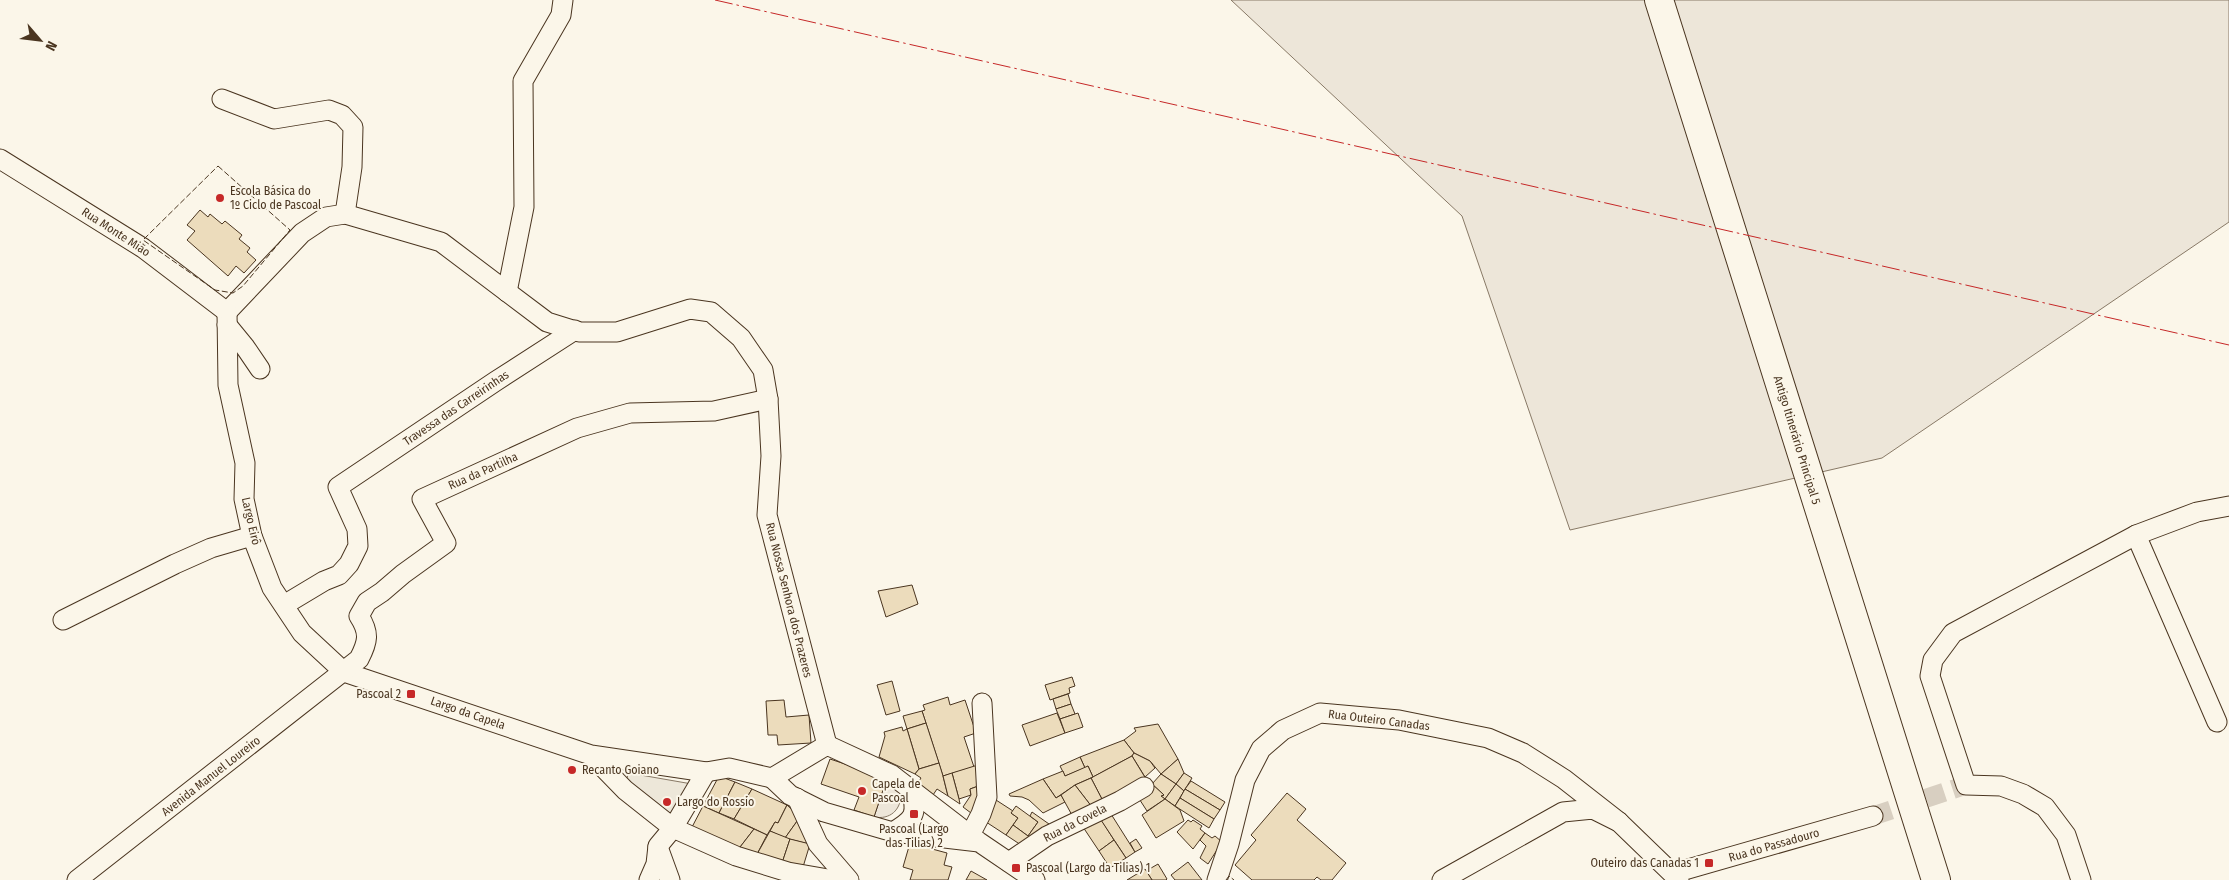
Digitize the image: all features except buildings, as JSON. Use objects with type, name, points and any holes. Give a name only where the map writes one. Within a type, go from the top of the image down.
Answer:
[{"type":"highway","name":"Antigo Itinerário Principal 5","points":[[1659,0],[1936,880]]},
{"type":"street","points":[[507,292],[524,207],[523,80],[561,15],[563,0]]},
{"type":"street","points":[[222,100],[274,119],[329,110],[342,115],[353,127],[352,167],[346,214]]},
{"type":"street","name":"Rua Monte Mião","points":[[0,159],[142,248],[227,319],[260,369]]},
{"type":"street","name":"Rua Nossa Senhora dos Prazeres","points":[[227,319],[302,233],[326,217],[346,214],[441,242],[548,322],[575,330],[617,332],[690,309],[711,312],[741,338],[763,370],[768,399],[771,456],[767,515],[826,745]]},
{"type":"street","name":"Largo Eirô","points":[[227,319],[228,385],[245,463],[244,499],[252,536],[272,588],[302,633],[344,672]]},
{"type":"street","name":"Travessa das Carreirinhas","points":[[284,605],[324,581],[339,575],[349,564],[358,546],[357,529],[338,487],[575,330]]},
{"type":"street","name":"Rua da Partilha","points":[[344,672],[359,659],[367,645],[368,634],[359,616],[367,602],[446,543],[422,499],[577,428],[630,413],[714,411],[768,399]]},
{"type":"street","points":[[2081,880],[2066,835],[2044,807],[2023,794],[2001,786],[1966,785],[1930,676],[1933,660],[1953,634],[2136,535],[2197,512],[2229,506]]},
{"type":"street","points":[[2136,535],[2217,722]]},
{"type":"street","points":[[63,620],[174,564],[211,548],[252,536]]},
{"type":"street","name":"Largo da Capela","points":[[344,672],[591,755]]},
{"type":"street","name":"Avenida Manuel Loureiro","points":[[77,880],[344,672]]},
{"type":"street","points":[[974,839],[987,797],[982,703]]},
{"type":"street","name":"Rua Outeiro Canadas","points":[[1217,880],[1229,844],[1245,780],[1261,750],[1283,730],[1320,713],[1399,720],[1488,738],[1523,753],[1564,779],[1620,822]]},
{"type":"street","points":[[772,778],[826,745],[892,775],[974,839],[1035,880]]},
{"type":"street","points":[[591,755],[706,772],[730,768],[772,778],[790,795],[824,812],[893,832],[974,839]]},
{"type":"street","points":[[591,755],[626,790],[673,828],[736,856],[788,872],[834,880]]},
{"type":"street","points":[[649,880],[656,864],[658,846],[673,828],[706,772]]},
{"type":"street","name":"Rua da Covela","points":[[1009,862],[1047,836],[1120,801],[1144,787]]},
{"type":"street","points":[[893,832],[908,822],[914,814],[915,804],[911,790]]},
{"type":"street","points":[[797,798],[818,844],[849,880]]},
{"type":"street","points":[[1442,880],[1563,812],[1593,809],[1620,822],[1676,876]]},
{"type":"street","name":"Rua do Passadouro","points":[[1676,876],[1873,816]]},
{"type":"street","points":[[658,846],[670,880]]},
{"type":"shaded area","points":[[1231,0],[2229,0],[2229,222],[1882,458],[1570,530],[1462,216]]},
{"type":"shaded area","name":"Largo do Rossio","points":[[629,773],[692,784],[672,820],[626,780]]},
{"type":"shaded area","points":[[887,778],[901,794],[899,805],[894,813],[890,815],[880,818],[874,817]]},
{"type":"tunnel","points":[[1873,816],[1966,785]]},
{"type":"fence","points":[[218,166],[290,230],[243,286],[233,293],[215,290],[143,240],[218,166]]},
{"type":"fence","points":[[1226,880],[1229,876],[1234,880]]},
{"type":"power","points":[[715,0],[2229,345]]},
{"type":"place","name":"Escola Básica do 1º Ciclo de Pascoal","points":[[220,198]]},
{"type":"place","name":"Pascoal 2","points":[[411,694]]},
{"type":"place","name":"Recanto Goiano","points":[[572,770]]},
{"type":"place","name":"Capela de Pascoal","points":[[862,791]]},
{"type":"place","name":"Largo do Rossio","points":[[667,802]]},
{"type":"place","name":"Pascoal (Largo das Tilias) 2","points":[[914,814]]},
{"type":"place","name":"Outeiro das Canadas 1","points":[[1709,863]]},
{"type":"place","name":"Pascoal (Largo da Tilias) 1","points":[[1016,868]]}]
